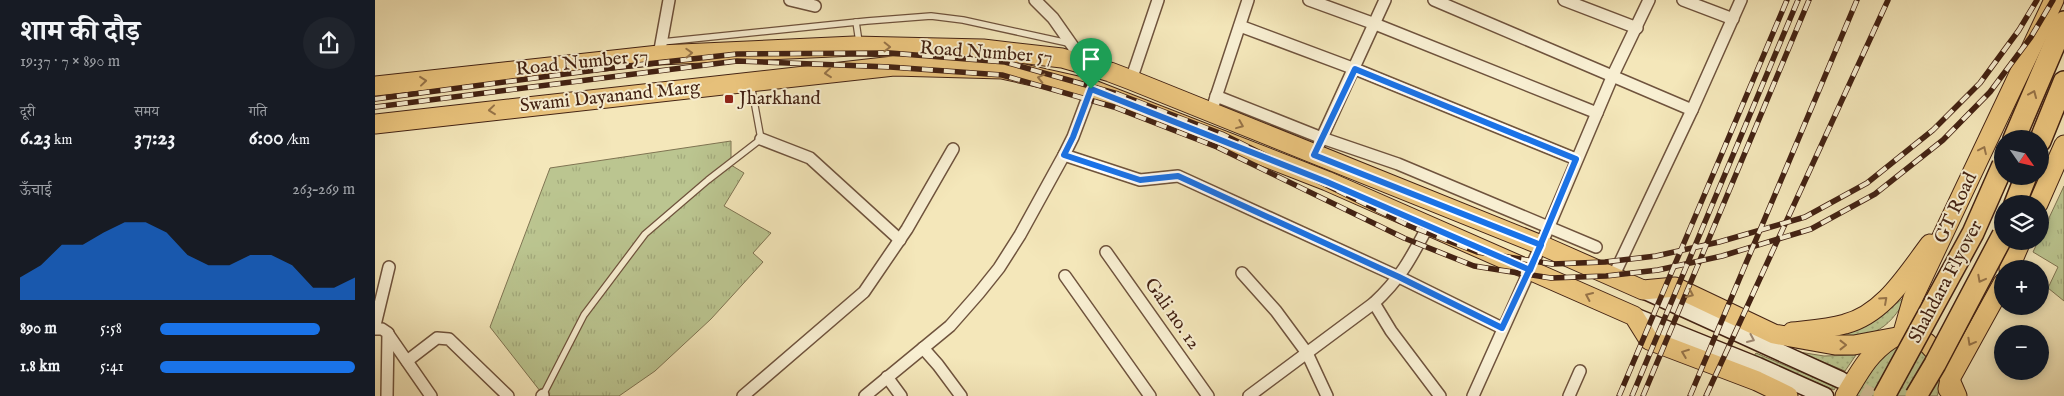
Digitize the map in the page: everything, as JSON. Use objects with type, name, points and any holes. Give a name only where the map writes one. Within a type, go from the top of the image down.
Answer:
[{"type":"highway","points":[[2018,130],[2064,22]]},
{"type":"highway","points":[[2045,130],[2064,82]]},
{"type":"highway","name":"Shahdara Flyover","points":[[1883,396],[1973,233],[1994,185]]},
{"type":"highway","name":"Shahdara Flyover","points":[[1916,396],[1940,355],[1995,250]]},
{"type":"main road","name":"GT Road","points":[[1898,336],[1913,298],[2054,0]]},
{"type":"main road","name":"Road Number 57","points":[[375,86],[661,48],[859,46],[983,49],[1062,58],[1214,104],[1318,146],[1643,290]]},
{"type":"main road","name":"Swami Dayanand Marg","points":[[375,124],[894,66],[1002,69],[1091,89],[1321,179],[1428,226]]},
{"type":"main road","points":[[2042,195],[2064,145]]},
{"type":"main road","points":[[1774,334],[1828,328],[1847,324],[1864,316],[1884,302],[1899,285],[1955,210]]},
{"type":"main road","points":[[1428,226],[1634,316],[1825,396]]},
{"type":"main road","points":[[1643,290],[1675,287],[1774,334],[1835,345],[1854,345],[1898,336],[1910,336],[1927,343],[1940,357],[1951,390]]},
{"type":"main road","points":[[1643,290],[1843,388],[1872,354],[1898,336]]},
{"type":"main road","points":[[1951,390],[1994,302]]},
{"type":"main road","points":[[1634,316],[1649,340],[1731,371],[1788,396]]},
{"type":"main road","points":[[1731,371],[1763,396]]},
{"type":"street","points":[[661,48],[669,0]]},
{"type":"street","points":[[790,0],[815,6]]},
{"type":"street","points":[[1035,0],[1053,18],[1086,65]]},
{"type":"street","points":[[1131,80],[1158,0]]},
{"type":"street","points":[[1214,104],[1248,0]]},
{"type":"street","points":[[1309,0],[1375,24],[1597,113]]},
{"type":"street","points":[[1385,0],[1355,69],[1318,146],[1398,164],[1596,247]]},
{"type":"street","points":[[1433,0],[1692,110]]},
{"type":"street","points":[[1564,0],[1637,28]]},
{"type":"street","points":[[1473,396],[1541,245],[1613,75],[1649,0]]},
{"type":"street","points":[[1683,0],[1733,19]]},
{"type":"street","points":[[1613,277],[1692,110],[1741,0]]},
{"type":"street","points":[[1240,26],[1355,69],[1576,159]]},
{"type":"street","points":[[865,396],[950,326],[999,268],[1064,155],[1073,137],[1091,89]]},
{"type":"street","points":[[761,139],[810,158],[900,240]]},
{"type":"street","points":[[743,396],[864,292],[900,240],[953,149]]},
{"type":"street","points":[[1064,155],[1140,180],[1178,176],[1399,277],[1502,328]]},
{"type":"street","points":[[1249,396],[1374,303],[1407,266],[1428,226]]},
{"type":"street","name":"Gali no. 12","points":[[1106,252],[1208,396]]},
{"type":"street","points":[[389,267],[375,327],[388,333],[431,396]]},
{"type":"street","points":[[1242,273],[1276,311],[1307,353],[1327,396]]},
{"type":"street","points":[[1065,276],[1150,396]]},
{"type":"street","points":[[1374,303],[1391,331],[1440,396]]},
{"type":"street","points":[[387,396],[388,333]]},
{"type":"street","points":[[407,361],[437,338],[449,339],[508,396]]},
{"type":"street","points":[[923,348],[961,396]]},
{"type":"street","points":[[1569,396],[1579,371]]},
{"type":"street","points":[[887,377],[901,396]]},
{"type":"lane","points":[[661,48],[856,22],[931,16],[963,20],[1071,44]]},
{"type":"lane","points":[[856,22],[859,46]]},
{"type":"lane","points":[[543,395],[584,315],[645,234],[708,180],[761,139],[750,82]]},
{"type":"green space","points":[[731,141],[731,165],[744,173],[724,206],[771,233],[753,253],[763,262],[711,319],[655,371],[619,396],[544,396],[490,327],[550,168]]},
{"type":"green space","points":[[2064,186],[2064,301],[2049,289],[2058,267],[2033,252],[2034,250],[2049,250],[2049,218]]},
{"type":"green space","points":[[1909,294],[1892,318],[1875,331],[1854,337],[1825,338],[1880,315]]},
{"type":"green space","points":[[1896,342],[1929,349],[1942,385],[1937,396],[1854,396],[1871,368]]},
{"type":"green space","points":[[1799,352],[1824,356],[1856,355],[1845,371]]},
{"type":"green space","points":[[1756,353],[1836,387],[1834,390],[1754,356]]},
{"type":"tunnel","points":[[1841,380],[1872,396]]},
{"type":"railway","points":[[1619,396],[1787,0]]},
{"type":"railway","points":[[1632,396],[1798,0]]},
{"type":"railway","points":[[1643,396],[1809,0]]},
{"type":"railway","points":[[1690,396],[1857,0]]},
{"type":"railway","points":[[1706,396],[1888,0]]},
{"type":"railway","points":[[375,99],[619,67],[737,54],[890,53],[1005,62],[1118,94],[1222,134],[1410,226],[1477,252],[1552,264],[1605,262],[1656,256],[1719,242],[1805,217],[1867,183],[1933,130],[1980,83],[2019,30],[2037,0]]},
{"type":"railway","points":[[375,107],[737,61],[890,67],[1002,75],[1114,107],[1217,147],[1404,238],[1474,266],[1551,278],[1606,276],[1658,270],[1722,256],[1811,229],[1875,194],[1943,140],[1990,92],[2031,37],[2053,0]]},
{"type":"place","name":"Jharkhand","points":[[729,99]]},
{"type":"route","points":[[1091,89],[1073,137],[1064,155],[1140,180],[1178,176],[1399,277],[1502,328],[1530,270],[1541,245],[1314,155],[1355,69],[1576,159],[1541,245],[1530,270],[1327,182],[1091,89]]}]
